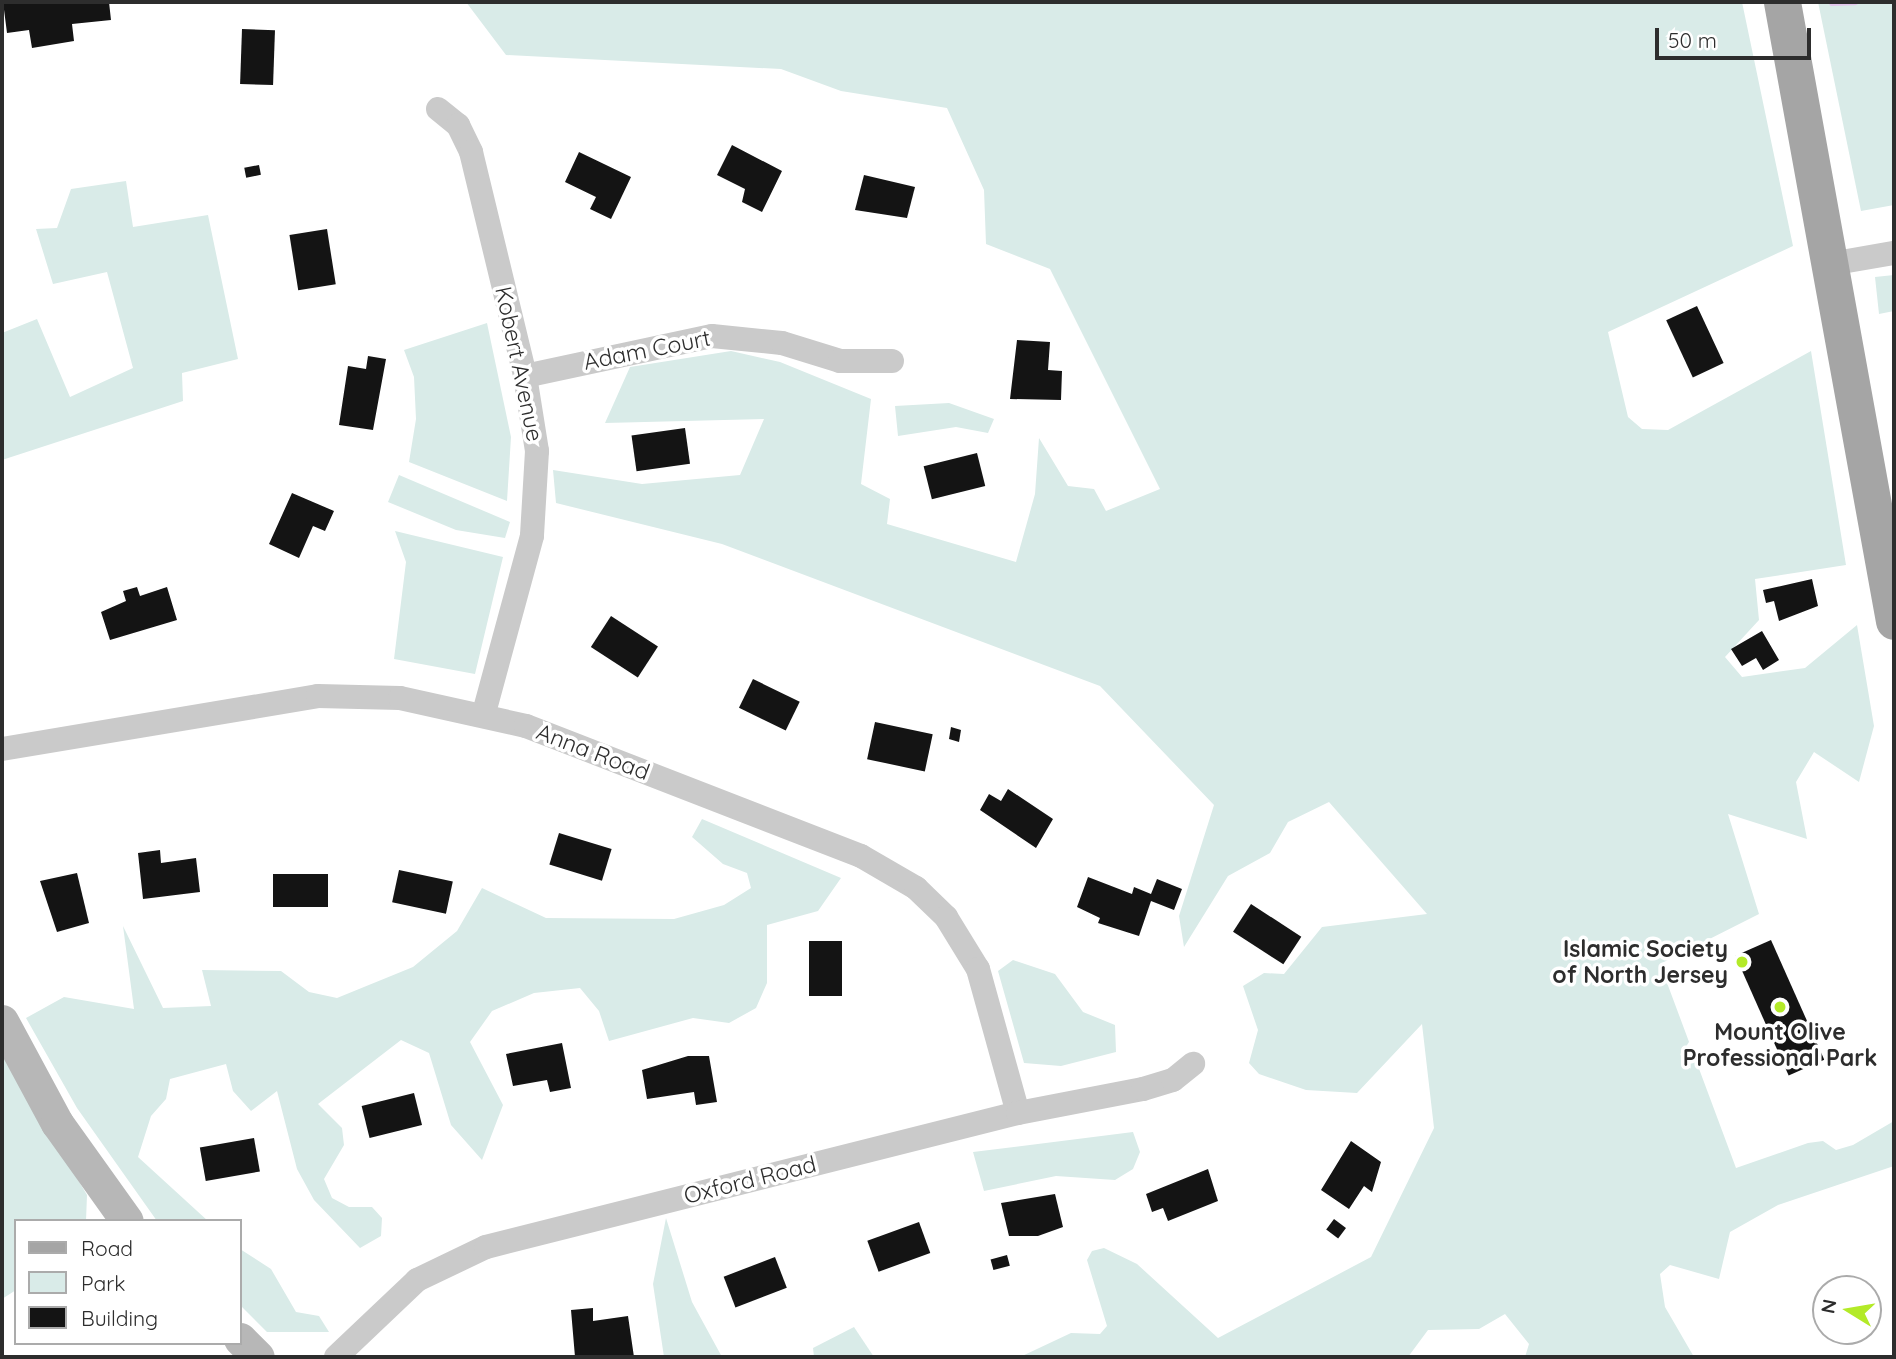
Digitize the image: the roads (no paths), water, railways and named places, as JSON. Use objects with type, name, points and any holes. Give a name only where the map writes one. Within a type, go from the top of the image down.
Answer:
[{"type":"main road","points":[[1782,2],[1894,621]]},
{"type":"street","name":"Kobert Avenue","points":[[438,109],[458,125],[471,152],[525,376],[537,451],[534,520],[484,713]]},
{"type":"street","points":[[1830,264],[1894,253]]},
{"type":"street","name":"Adam Court","points":[[525,376],[712,335],[782,342],[840,362],[892,361]]},
{"type":"street","name":"Anna Road","points":[[2,750],[318,696],[400,698],[484,713],[852,852],[906,880],[946,918],[978,969],[1018,1113]]},
{"type":"street","points":[[2,1021],[57,1123],[126,1219]]},
{"type":"street","name":"Oxford Road","points":[[335,1357],[407,1288],[471,1252],[1018,1113],[1143,1089],[1173,1080],[1193,1064]]},
{"type":"street","points":[[242,1341],[258,1357]]},
{"type":"waterway","points":[[1832,3],[1855,2]]},
{"type":"place","name":"Islamic Society of North Jersey","points":[[1742,962]]},
{"type":"place","name":"Mount Olive Professional Park","points":[[1780,1007]]}]
